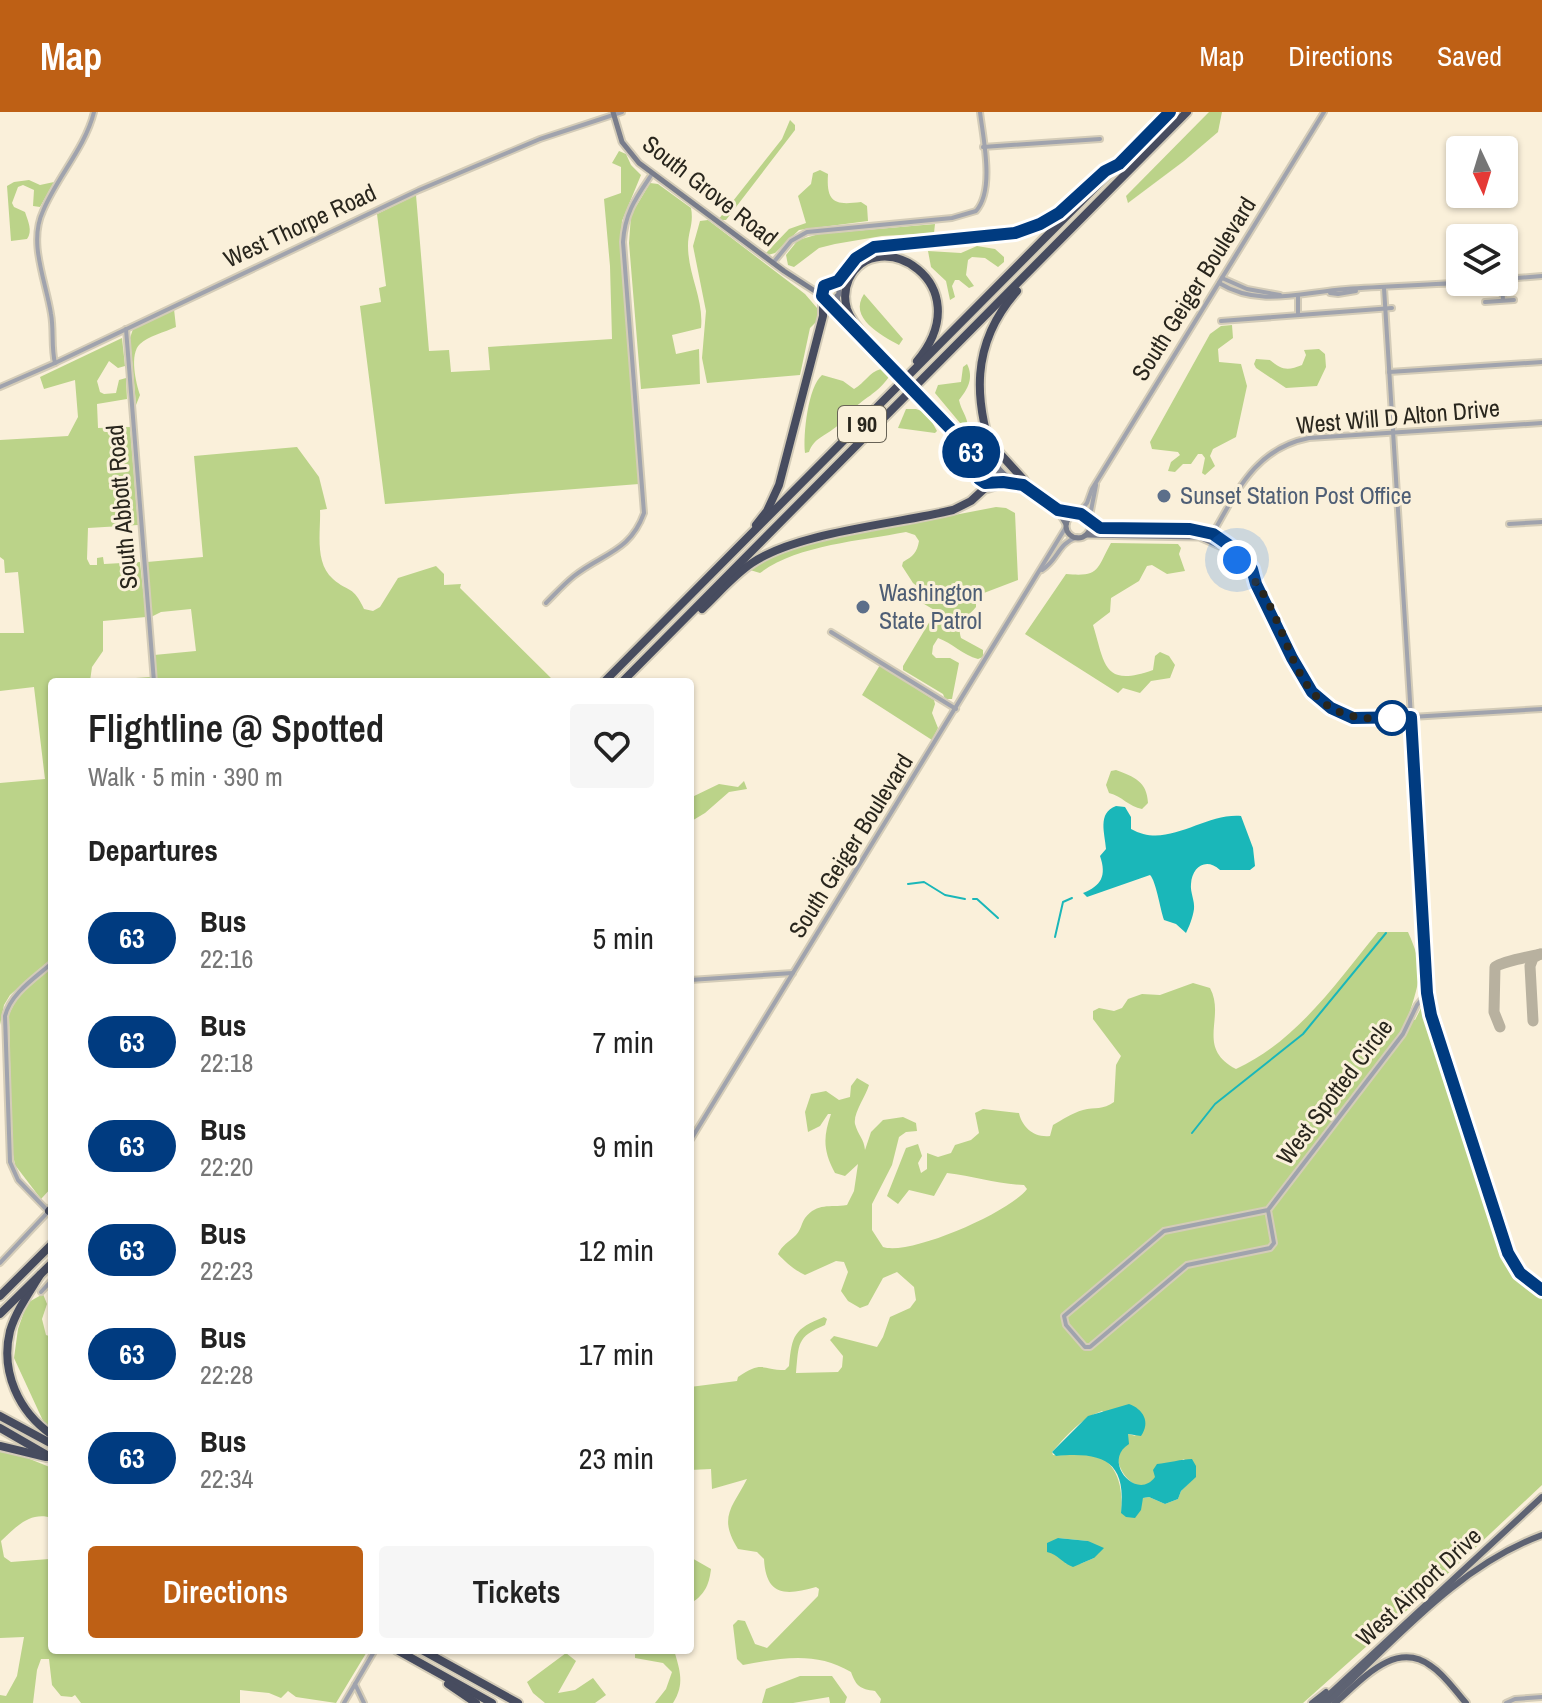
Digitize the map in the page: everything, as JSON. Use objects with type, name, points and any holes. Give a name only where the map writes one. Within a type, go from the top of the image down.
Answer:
[{"type":"highway","name":"I 90","points":[[608,678],[1170,112]]},
{"type":"highway","name":"I 90","points":[[626,678],[1187,112]]},
{"type":"highway","points":[[828,284],[838,281],[856,258],[874,247],[996,235],[1029,228],[1059,213],[1105,171],[1119,164]]},
{"type":"highway","points":[[878,355],[849,312],[846,287],[853,273],[864,263],[876,257],[892,257],[907,261],[924,276],[933,289],[938,306],[939,317],[934,336],[909,377]]},
{"type":"highway","points":[[995,464],[979,392],[985,347],[1003,308],[1034,267]]},
{"type":"highway","points":[[741,547],[767,511],[779,485],[823,316],[824,298]]},
{"type":"highway","points":[[987,436],[1026,486]]},
{"type":"highway","points":[[965,504],[976,488],[989,482]]},
{"type":"highway","points":[[667,636],[695,615],[750,564],[771,552],[803,542],[953,510],[984,489],[1006,482]]},
{"type":"highway","points":[[0,1296],[48,1248]]},
{"type":"highway","points":[[0,1314],[48,1267]]},
{"type":"highway","points":[[40,1275],[14,1320],[8,1339],[7,1363],[10,1382],[22,1407],[48,1432]]},
{"type":"highway","points":[[0,1416],[48,1442]]},
{"type":"highway","points":[[0,1428],[48,1456]]},
{"type":"highway","points":[[0,1446],[48,1457]]},
{"type":"highway","points":[[404,1654],[492,1703]]},
{"type":"highway","points":[[429,1654],[518,1703]]},
{"type":"highway","points":[[418,1662],[476,1703]]},
{"type":"main road","name":"South Grove Road","points":[[613,113],[622,142],[652,174],[824,298],[970,449],[1058,510],[1076,514]]},
{"type":"main road","points":[[805,284],[828,284]]},
{"type":"main road","name":"South Grove Road","points":[[828,284],[837,287],[839,307],[860,336]]},
{"type":"main road","points":[[828,284],[821,290],[824,298],[837,296]]},
{"type":"main road","name":"South Grove Road","points":[[970,449],[975,469]]},
{"type":"main road","points":[[982,460],[995,464],[998,476],[989,482],[977,476],[975,469],[982,460]]},
{"type":"main road","name":"South Grove Road","points":[[989,482],[1026,486]]},
{"type":"main road","name":"South Grove Road","points":[[1058,510],[1066,526]]},
{"type":"main road","points":[[1211,537],[1077,537],[1071,535],[1066,526],[1076,514],[1085,516],[1100,528],[1190,529],[1211,537],[1240,553],[1252,569],[1256,584],[1292,658],[1312,692],[1331,708],[1353,718],[1411,717],[1427,993],[1433,1026],[1508,1253],[1520,1273],[1542,1290]]},
{"type":"main road","points":[[1086,535],[1090,522]]},
{"type":"main road","name":"West Airport Drive","points":[[1320,1703],[1542,1497]]},
{"type":"main road","name":"West Airport Drive","points":[[1327,1703],[1460,1580],[1506,1551],[1542,1535]]},
{"type":"main road","points":[[1335,1703],[1382,1663],[1404,1657],[1417,1658],[1429,1664],[1466,1703]]},
{"type":"main road","points":[[1312,1703],[1358,1668]]},
{"type":"street","points":[[55,363],[51,312],[38,250],[38,224],[43,209],[87,133],[94,112]]},
{"type":"street","name":"West Thorpe Road","points":[[0,387],[452,175],[540,139],[622,112]]},
{"type":"street","points":[[773,263],[791,241],[807,232],[958,217],[980,207],[987,185],[980,112]]},
{"type":"street","name":"South Geiger Boulevard","points":[[1076,514],[1324,112]]},
{"type":"street","points":[[983,147],[1100,139]]},
{"type":"street","points":[[546,603],[573,576],[621,548],[633,535],[644,513],[623,242],[628,212],[652,174]]},
{"type":"street","points":[[1518,279],[1542,276]]},
{"type":"street","points":[[1221,280],[1251,296],[1274,299],[1337,290],[1446,284]]},
{"type":"street","points":[[1384,288],[1411,717],[1542,709]]},
{"type":"street","points":[[1298,295],[1298,315]]},
{"type":"street","points":[[1485,302],[1514,300]]},
{"type":"street","points":[[1221,321],[1392,308]]},
{"type":"street","name":"South Abbott Road","points":[[126,329],[154,678]]},
{"type":"street","points":[[1389,372],[1542,362]]},
{"type":"street","name":"West Will D Alton Drive","points":[[1211,537],[1252,470],[1274,450],[1290,442],[1309,438],[1542,423]]},
{"type":"street","name":"South Geiger Boulevard","points":[[1090,522],[1096,485]]},
{"type":"street","points":[[1509,524],[1542,522]]},
{"type":"street","name":"South Geiger Boulevard","points":[[694,1134],[1042,570],[1066,526]]},
{"type":"street","name":"South Geiger Boulevard","points":[[1042,570],[1053,561],[1062,544],[1077,537]]},
{"type":"street","points":[[831,632],[956,709]]},
{"type":"street","points":[[48,967],[8,1005],[3,1028],[10,1162],[18,1180],[48,1208]]},
{"type":"street","points":[[694,980],[793,973]]},
{"type":"street","name":"West Spotted Circle","points":[[1268,1210],[1403,1034],[1417,1005],[1427,993]]},
{"type":"street","points":[[1268,1210],[1274,1243],[1270,1248],[1187,1265],[1090,1347],[1085,1347],[1066,1325],[1064,1316],[1164,1231],[1268,1210]]},
{"type":"street","points":[[0,1263],[48,1214]]},
{"type":"street","points":[[41,1292],[48,1284]]},
{"type":"street","points":[[344,1703],[373,1654]]},
{"type":"street","points":[[355,1684],[364,1703]]},
{"type":"street","points":[[1506,1703],[1515,1699],[1542,1697]]},
{"type":"green space","points":[[1209,112],[1222,112],[1218,132],[1128,203],[1126,196]]},
{"type":"green space","points":[[790,120],[795,130],[726,220],[718,220],[782,139]]},
{"type":"green space","points":[[619,151],[626,154],[641,175],[622,221],[621,239],[639,484],[385,504],[360,306],[381,302],[379,288],[386,286],[377,214],[416,195],[429,351],[449,350],[451,372],[490,370],[488,347],[612,339],[604,199],[621,193],[621,167],[612,163]]},
{"type":"green space","points":[[820,170],[828,174],[831,197],[845,203],[861,202],[867,206],[868,221],[799,230],[775,253],[768,255],[766,253],[789,229],[806,223],[798,196],[811,184],[813,173]]},
{"type":"green space","points":[[29,180],[40,185],[54,182],[40,207],[33,206],[34,190],[23,185],[18,187],[12,203],[25,212],[30,233],[27,239],[11,241],[7,186]]},
{"type":"green space","points":[[650,183],[658,184],[691,208],[689,257],[700,307],[701,328],[672,335],[676,354],[699,349],[700,384],[641,389],[629,243],[631,215]]},
{"type":"green space","points":[[708,220],[805,294],[817,308],[819,319],[810,328],[800,375],[707,383],[702,358],[706,311],[693,246],[700,221]]},
{"type":"green space","points":[[935,224],[934,233],[882,236],[835,244],[819,248],[794,267],[788,265],[786,255],[798,240],[819,234]]},
{"type":"green space","points":[[977,246],[995,249],[1004,257],[1004,262],[998,267],[985,258],[972,257],[968,260],[966,275],[974,286],[969,288],[955,280],[952,286],[955,297],[950,300],[946,281],[931,267],[928,251],[961,253]]},
{"type":"green space","points":[[864,294],[903,339],[899,345],[876,331],[863,318],[860,303]]},
{"type":"green space","points":[[174,309],[176,327],[147,339],[135,354],[134,369],[140,395],[136,405],[130,338],[133,329]]},
{"type":"green space","points":[[1232,325],[1233,338],[1218,349],[1219,362],[1241,364],[1247,386],[1236,437],[1213,449],[1210,456],[1215,466],[1205,475],[1202,473],[1205,458],[1202,454],[1175,472],[1168,471],[1171,462],[1180,455],[1178,452],[1152,449],[1150,442],[1210,334],[1221,326]]},
{"type":"green space","points":[[122,338],[125,366],[118,368],[109,361],[97,381],[100,392],[116,393],[119,380],[126,378],[127,399],[97,404],[98,428],[130,427],[138,525],[88,528],[87,559],[90,565],[97,565],[97,558],[103,557],[104,564],[140,562],[146,617],[103,621],[103,651],[92,667],[90,678],[48,678],[48,962],[10,995],[4,1005],[0,1025],[0,783],[45,779],[34,687],[0,691],[0,633],[24,633],[18,572],[5,573],[4,560],[0,557],[0,440],[68,436],[78,417],[75,380],[44,389],[40,377]]},
{"type":"green space","points":[[1319,349],[1325,354],[1326,367],[1317,386],[1286,388],[1254,364],[1256,359],[1270,360],[1281,368],[1293,368],[1302,365],[1306,355],[1304,350]]},
{"type":"green space","points":[[967,364],[969,383],[959,400],[968,426],[960,423],[935,393],[938,385],[961,382],[963,367]]},
{"type":"green space","points":[[881,369],[891,374],[886,381],[805,453],[810,400],[822,375],[843,381],[854,389]]},
{"type":"green space","points":[[906,409],[927,413],[937,431],[898,428]]},
{"type":"green space","points":[[297,447],[319,477],[327,509],[320,510],[323,564],[333,579],[357,596],[364,609],[373,611],[380,607],[398,578],[436,566],[444,574],[444,585],[461,584],[460,588],[551,678],[156,678],[154,655],[196,651],[191,609],[161,612],[151,617],[147,562],[203,557],[194,456]]},
{"type":"green space","points":[[996,507],[1015,513],[1018,580],[976,596],[976,607],[961,624],[961,638],[983,650],[983,657],[973,657],[938,638],[933,646],[932,654],[936,658],[950,658],[959,663],[952,699],[945,699],[943,694],[903,670],[936,611],[919,601],[923,591],[913,583],[902,566],[917,548],[919,541],[915,535],[906,532],[830,545],[792,556],[760,573],[750,570],[766,559],[809,543]]},
{"type":"green space","points":[[1111,543],[1178,544],[1181,548],[1179,554],[1185,571],[1167,574],[1152,565],[1147,566],[1139,581],[1111,598],[1110,612],[1093,625],[1104,661],[1115,674],[1137,675],[1153,670],[1155,656],[1160,652],[1169,656],[1175,665],[1170,678],[1151,681],[1140,693],[1123,688],[1118,693],[1025,634],[1066,574],[1085,574],[1096,570]]},
{"type":"green space","points":[[880,665],[934,700],[932,713],[938,728],[932,740],[862,695]]},
{"type":"green space","points":[[1116,770],[1142,785],[1148,803],[1142,809],[1109,793],[1106,785],[1111,771]]},
{"type":"green space","points":[[744,781],[747,789],[729,792],[694,820],[694,796],[719,784],[738,787]]},
{"type":"green space","points":[[1378,932],[1408,932],[1417,956],[1419,975],[1408,1018],[1415,1020],[1421,1008],[1426,1008],[1504,1263],[1514,1275],[1542,1295],[1542,1485],[1303,1703],[880,1703],[881,1699],[875,1691],[859,1686],[851,1672],[825,1661],[798,1658],[743,1665],[737,1659],[733,1625],[738,1620],[745,1621],[755,1644],[767,1648],[818,1596],[819,1589],[779,1590],[769,1580],[764,1559],[757,1552],[738,1549],[728,1520],[732,1505],[747,1479],[712,1489],[711,1469],[694,1470],[694,1386],[737,1381],[738,1377],[758,1367],[785,1370],[789,1366],[796,1334],[806,1325],[824,1317],[827,1319],[825,1325],[809,1333],[801,1343],[796,1373],[838,1372],[843,1356],[830,1340],[834,1336],[877,1347],[890,1317],[910,1308],[916,1300],[914,1287],[897,1272],[883,1278],[868,1305],[860,1308],[848,1301],[841,1291],[848,1272],[844,1262],[836,1261],[805,1275],[778,1254],[798,1233],[810,1213],[819,1208],[847,1205],[854,1191],[858,1164],[845,1176],[835,1173],[828,1158],[826,1137],[831,1114],[820,1126],[808,1132],[805,1112],[811,1094],[826,1091],[839,1100],[850,1097],[851,1086],[857,1078],[869,1085],[855,1120],[865,1150],[871,1132],[883,1120],[903,1117],[916,1123],[917,1131],[906,1132],[899,1137],[892,1165],[872,1204],[872,1230],[883,1247],[914,1245],[981,1220],[1027,1189],[1024,1185],[947,1173],[934,1196],[909,1190],[898,1204],[887,1196],[906,1148],[918,1144],[922,1156],[918,1163],[921,1173],[927,1169],[927,1153],[938,1157],[951,1153],[955,1145],[971,1140],[979,1133],[975,1113],[983,1109],[1019,1113],[1030,1130],[1050,1136],[1053,1125],[1067,1117],[1114,1102],[1116,1065],[1121,1056],[1093,1019],[1093,1011],[1099,1008],[1114,1011],[1122,1008],[1128,999],[1142,994],[1160,995],[1193,983],[1210,988],[1215,1010],[1214,1042],[1224,1060],[1236,1069],[1278,1043],[1331,990]],"holes":[[[1102,1411],[1136,1436],[1128,1434],[1118,1458],[1124,1474],[1133,1483],[1138,1486],[1149,1484],[1165,1463],[1184,1459],[1196,1476],[1181,1491],[1178,1499],[1165,1504],[1149,1497],[1143,1498],[1136,1514],[1121,1513],[1121,1493],[1116,1474],[1105,1460],[1086,1454],[1053,1455],[1052,1452],[1074,1428]],[[1058,1538],[1088,1541],[1094,1558],[1080,1564],[1066,1564],[1062,1557],[1054,1554]]]},
{"type":"green space","points":[[48,970],[48,1191],[41,1199],[15,1165],[12,1149],[9,1014],[18,996]]},
{"type":"green space","points":[[43,1294],[47,1304],[42,1319],[48,1336],[48,1426],[44,1423],[14,1358],[18,1329],[27,1303]]},
{"type":"green space","points":[[0,1452],[20,1455],[48,1466],[48,1517],[30,1519],[1,1541],[4,1557],[11,1562],[48,1559],[48,1654],[366,1654],[336,1703],[296,1697],[288,1691],[281,1698],[269,1693],[240,1690],[240,1703],[81,1703],[75,1695],[61,1696],[52,1685],[49,1659],[41,1659],[33,1703],[0,1703],[0,1695],[6,1696],[17,1676],[24,1637],[0,1638]]},
{"type":"green space","points":[[694,1559],[711,1569],[705,1590],[694,1601]]},
{"type":"green space","points":[[567,1654],[576,1661],[558,1693],[575,1690],[593,1678],[606,1695],[595,1703],[545,1703],[533,1693],[527,1682]]},
{"type":"green space","points":[[635,1654],[675,1654],[680,1683],[673,1703],[655,1703],[666,1689],[672,1672],[663,1663],[635,1658]]},
{"type":"green space","points":[[800,1676],[832,1676],[847,1697],[845,1703],[830,1703],[829,1697],[793,1703],[762,1703],[766,1689]]},
{"type":"water","points":[[1116,806],[1125,807],[1131,817],[1131,829],[1145,834],[1172,833],[1213,820],[1241,816],[1253,848],[1255,866],[1250,870],[1220,870],[1205,864],[1197,869],[1192,878],[1194,906],[1186,933],[1176,924],[1164,920],[1150,875],[1087,897],[1083,893],[1101,879],[1100,856],[1106,849],[1104,818]]},
{"type":"water","points":[[1129,1404],[1142,1413],[1145,1421],[1141,1436],[1128,1434],[1129,1444],[1121,1451],[1120,1469],[1131,1482],[1139,1485],[1148,1483],[1155,1477],[1153,1470],[1157,1464],[1192,1459],[1196,1466],[1196,1477],[1181,1491],[1178,1499],[1165,1504],[1149,1497],[1143,1498],[1141,1510],[1135,1518],[1121,1513],[1120,1481],[1108,1463],[1086,1456],[1056,1456],[1052,1452],[1088,1416]]},
{"type":"water","points":[[1058,1538],[1088,1541],[1104,1548],[1094,1558],[1073,1567],[1047,1552],[1047,1543]]},
{"type":"waterway","points":[[908,884],[924,882],[945,895],[965,899]]},
{"type":"waterway","points":[[1055,937],[1063,902],[1072,898]]},
{"type":"waterway","points":[[973,899],[977,899],[998,918]]},
{"type":"waterway","points":[[1192,1133],[1215,1104],[1303,1034],[1386,933]]},
{"type":"taxiway","points":[[1533,1021],[1530,966],[1533,958],[1540,954]]},
{"type":"taxiway","points":[[1500,1027],[1494,1012],[1495,967],[1542,954]]},
{"type":"bus line","name":"63","points":[[1170,112],[1119,164],[1105,171],[1059,213],[1040,224],[1015,233],[874,247],[856,258],[838,281],[826,284],[821,290],[822,296],[970,449],[979,479],[985,483],[1023,485],[1058,510],[1081,514],[1100,528],[1190,529],[1213,534],[1240,553],[1252,569],[1256,584],[1292,658],[1312,692],[1331,708],[1353,718],[1411,717],[1427,993],[1433,1026],[1508,1253],[1520,1273],[1542,1290]]},
{"type":"place","name":"Sunset Station Post Office","points":[[1164,496]]},
{"type":"place","name":"Washington State Patrol","points":[[863,607]]},
{"type":"route","points":[[1237,560],[1256,584],[1302,678],[1312,692],[1331,708],[1353,718],[1392,718]]}]
